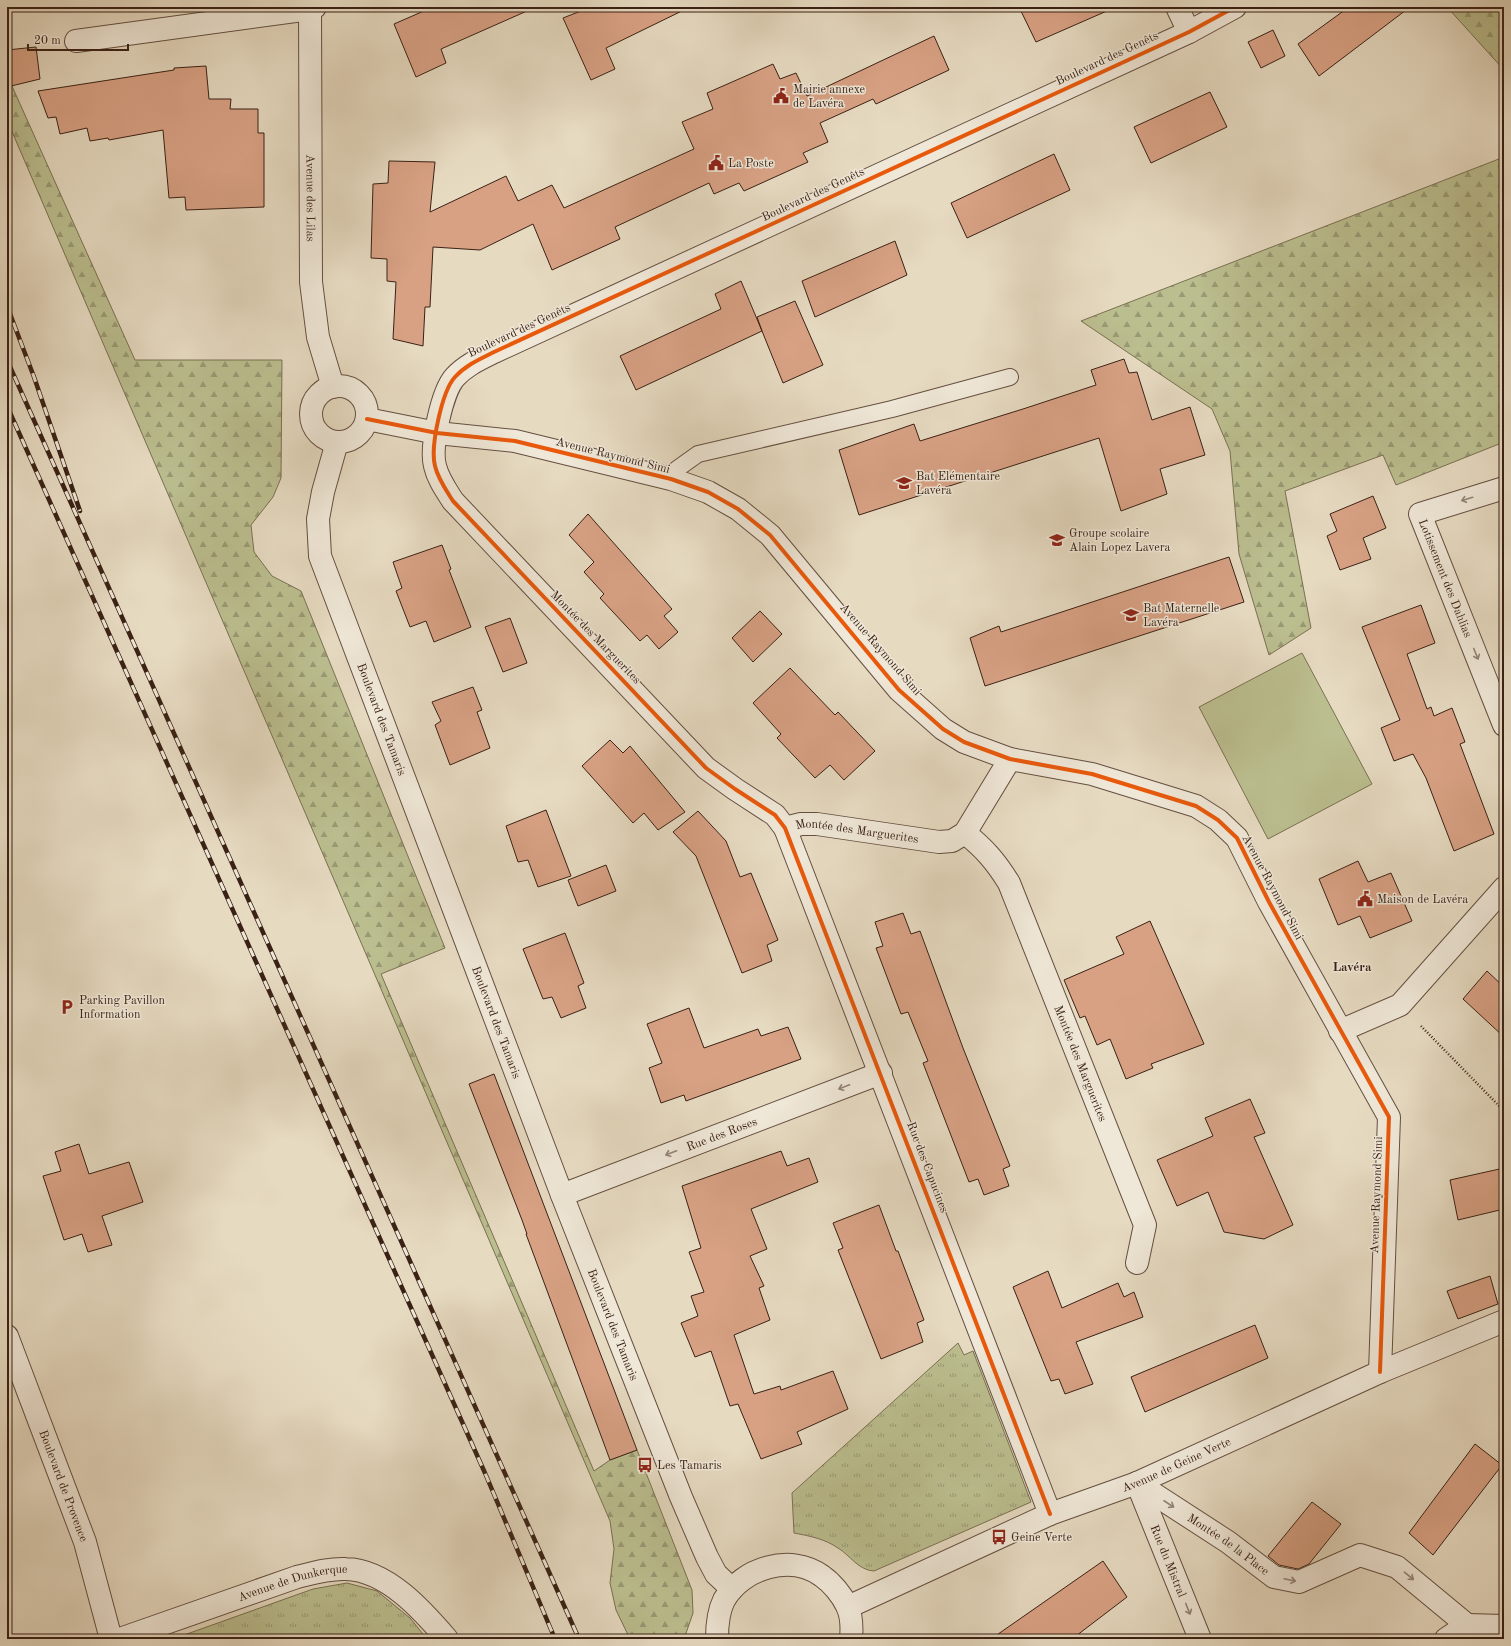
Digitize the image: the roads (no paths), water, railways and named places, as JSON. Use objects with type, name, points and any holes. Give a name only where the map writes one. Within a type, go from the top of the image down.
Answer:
[{"type":"street","points":[[1177,7],[1189,32]]},
{"type":"street","name":"Boulevard des Genêts","points":[[437,433],[440,412],[447,391],[454,378],[467,366],[494,352],[1189,32],[1235,7]]},
{"type":"street","points":[[76,41],[312,8]]},
{"type":"street","name":"Avenue des Lilas","points":[[312,8],[311,282],[318,337],[332,387]]},
{"type":"street","points":[[342,386],[351,388],[364,401],[367,409],[367,419],[364,427],[358,434],[350,440],[337,442],[324,437],[317,431],[311,414],[317,396],[324,390],[342,386]]},
{"type":"street","name":"Avenue Raymond Simi","points":[[367,419],[437,433],[465,434],[515,441],[672,479],[708,492],[738,508],[765,530],[899,690],[942,729],[964,742],[1010,759],[1092,774],[1196,806],[1218,820],[1237,838],[1269,902],[1389,1117],[1380,1372]]},
{"type":"street","name":"Montée des Marguerites","points":[[437,433],[434,450],[435,465],[441,483],[453,502],[706,768],[775,815],[785,828],[801,824],[817,824],[939,842],[952,841],[965,833],[982,847],[996,863],[1012,891],[1145,1225],[1137,1263]]},
{"type":"street","name":"Boulevard des Tamaris","points":[[337,442],[323,492],[318,518],[320,556],[562,1195],[698,1539],[716,1574],[732,1589]]},
{"type":"street","name":"Lotissement des Dahlias","points":[[1504,488],[1420,514],[1504,725]]},
{"type":"street","points":[[965,833],[1010,759]]},
{"type":"street","name":"Rue des Capucines","points":[[785,828],[881,1073],[1050,1514]]},
{"type":"street","points":[[1340,1030],[1400,1004],[1504,888]]},
{"type":"street","name":"Rue des Roses","points":[[562,1195],[881,1073]]},
{"type":"street","name":"Avenue de Geine Verte","points":[[848,1607],[1050,1514],[1137,1482],[1380,1372],[1504,1321]]},
{"type":"street","name":"Boulevard de Provence","points":[[7,1336],[84,1542],[112,1639]]},
{"type":"street","name":"Montée de la Place","points":[[1137,1482],[1228,1542],[1274,1577],[1299,1582],[1360,1555],[1397,1567],[1467,1625]]},
{"type":"street","name":"Rue du Mistral","points":[[1137,1482],[1200,1639]]},
{"type":"street","points":[[717,1639],[717,1621],[724,1601],[732,1589],[756,1571],[779,1565],[801,1566],[822,1575],[836,1589],[848,1607],[852,1625],[851,1639]]},
{"type":"street","name":"Avenue de Dunkerque","points":[[120,1639],[297,1577],[323,1571],[347,1569],[377,1576],[403,1593],[426,1615],[447,1639]]},
{"type":"street","points":[[1446,1639],[1467,1625],[1504,1626]]},
{"type":"lane","points":[[672,479],[677,469],[698,454],[892,409],[1010,377]]},
{"type":"railway","points":[[7,306],[34,377],[80,511]]},
{"type":"railway","points":[[7,360],[579,1639]]},
{"type":"railway","points":[[7,406],[485,1473],[555,1639]]},
{"type":"place","name":"Mairie annexe de Lavéra","points":[[781,96]]},
{"type":"place","name":"La Poste","points":[[716,163]]},
{"type":"place","name":"Bat Elémentaire Lavéra","points":[[904,483]]},
{"type":"place","name":"Groupe scolaire Alain Lopez Lavera","points":[[1057,540]]},
{"type":"place","name":"Bat Maternelle Lavéra","points":[[1131,615]]},
{"type":"place","name":"Maison de Lavéra","points":[[1365,899]]},
{"type":"place","name":"Parking Pavillon Information","points":[[67,1007]]},
{"type":"place","name":"Les Tamaris","points":[[645,1465]]},
{"type":"place","name":"Geine Verte","points":[[999,1537]]},
{"type":"district","name":"Lavéra","points":[[1352,966]]}]
